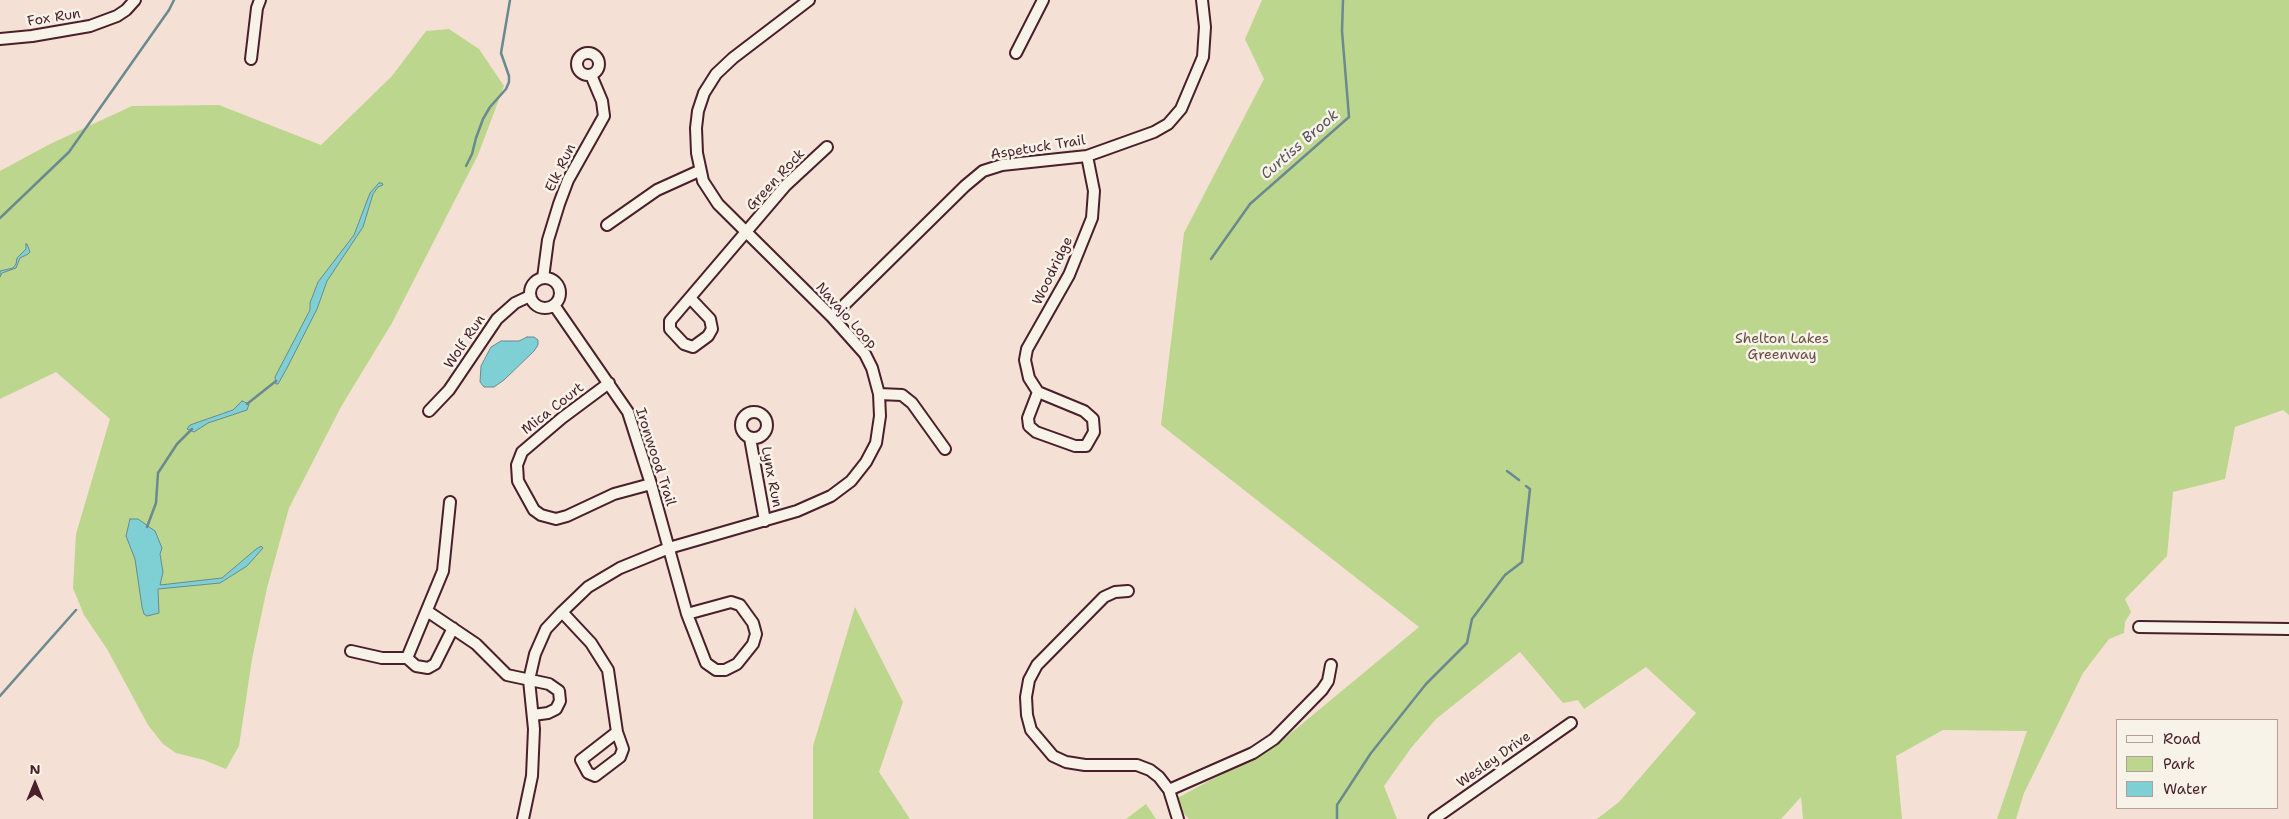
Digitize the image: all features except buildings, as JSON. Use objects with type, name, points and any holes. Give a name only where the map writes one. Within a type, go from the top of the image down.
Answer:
[{"type":"street","name":"Fox Run","points":[[0,38],[32,36],[90,26],[117,16],[135,0]]},
{"type":"street","points":[[252,58],[257,8],[260,0]]},
{"type":"street","name":"Navajo Loop","points":[[523,819],[532,776],[533,715],[529,680],[535,654],[546,629],[588,588],[620,568],[669,548],[766,521],[814,505],[838,493],[851,482],[866,462],[876,443],[880,416],[879,394],[872,368],[864,354],[832,317],[718,204],[708,191],[700,171],[695,140],[696,117],[704,93],[711,81],[734,58],[808,0]]},
{"type":"street","points":[[1016,53],[1043,0]]},
{"type":"street","name":"Aspetuck Trail","points":[[832,317],[965,186],[983,171],[1009,164],[1087,156],[1154,132],[1168,124],[1175,117],[1193,84],[1203,57],[1205,42],[1202,0]]},
{"type":"street","name":"Elk Run","points":[[543,278],[548,240],[568,180],[604,116],[602,101],[591,75]]},
{"type":"street","name":"Green Rock","points":[[691,299],[786,185],[827,147]]},
{"type":"street","name":"Woodridge","points":[[1038,392],[1026,369],[1026,355],[1070,275],[1092,218],[1094,191],[1087,156]]},
{"type":"street","points":[[607,225],[657,190],[700,171]]},
{"type":"street","points":[[543,278],[555,282],[559,290],[559,298],[554,305],[541,308],[534,304],[530,296],[533,284],[543,278]]},
{"type":"street","name":"Wolf Run","points":[[429,411],[449,390],[497,319],[515,303],[530,296]]},
{"type":"street","points":[[691,299],[710,319],[712,328],[708,336],[693,347],[684,344],[670,328],[670,321],[691,299]]},
{"type":"street","name":"Ironwood Trail","points":[[554,305],[628,412],[651,484],[687,614]]},
{"type":"street","name":"Mica Court","points":[[609,383],[527,446],[518,460],[516,473],[518,481],[534,510],[542,515],[556,518],[567,516],[614,494],[651,484]]},
{"type":"street","points":[[1038,392],[1089,414],[1093,418],[1095,427],[1092,437],[1086,446],[1074,446],[1036,432],[1029,426],[1028,418],[1038,392]]},
{"type":"street","points":[[879,394],[902,396],[912,403],[945,449]]},
{"type":"street","name":"Lynx Run","points":[[750,438],[766,521]]},
{"type":"street","points":[[407,658],[443,571],[450,502]]},
{"type":"street","points":[[1128,591],[1115,592],[1104,597],[1037,665],[1029,680],[1026,697],[1027,715],[1031,730],[1052,756],[1066,762],[1085,766],[1137,765],[1150,770],[1159,777],[1169,790],[1178,819]]},
{"type":"street","points":[[731,602],[740,605],[753,623],[756,634],[753,644],[737,664],[725,670],[716,670],[706,663],[687,614],[731,602]]},
{"type":"street","points":[[427,611],[476,644],[507,675],[549,684],[559,691],[560,701],[556,709],[548,713],[533,715]]},
{"type":"street","points":[[562,612],[591,643],[608,670],[617,732],[623,749],[620,757],[595,776],[588,773],[581,760],[617,732]]},
{"type":"street","points":[[2139,626],[2289,629]]},
{"type":"street","points":[[351,651],[382,658],[407,658],[416,666],[428,668],[435,664],[453,628]]},
{"type":"street","points":[[1169,790],[1252,753],[1274,739],[1322,690],[1328,681],[1331,665]]},
{"type":"street","name":"Wesley Drive","points":[[1434,819],[1571,723]]},
{"type":"green space","name":"Shelton Lakes Greenway","points":[[1262,0],[2289,0],[2289,415],[2283,410],[2235,427],[2225,479],[2173,492],[2167,556],[2125,599],[2131,612],[2125,622],[2124,633],[2109,639],[2083,673],[2024,793],[2016,819],[1997,819],[2027,731],[1943,730],[1896,756],[1902,819],[1803,819],[1801,797],[1781,819],[1597,819],[1619,802],[1696,713],[1646,667],[1584,709],[1578,700],[1563,703],[1520,652],[1436,719],[1411,748],[1384,786],[1397,819],[1189,819],[1172,801],[1279,743],[1419,627],[1161,425],[1184,233],[1264,79],[1245,39]]},
{"type":"green space","points":[[449,29],[479,49],[504,86],[478,155],[392,323],[342,405],[289,508],[267,588],[252,659],[239,746],[226,769],[204,760],[176,753],[163,744],[148,725],[107,649],[84,615],[73,588],[76,534],[110,419],[56,372],[0,399],[0,171],[50,144],[132,106],[219,105],[321,145],[392,76],[426,31]]},
{"type":"green space","points":[[855,607],[903,702],[879,772],[910,819],[813,819],[813,746]]},
{"type":"green space","points":[[1146,804],[1156,819],[1126,819]]},
{"type":"water","points":[[379,183],[383,185],[378,187],[373,194],[363,227],[327,281],[317,309],[287,368],[278,384],[276,384],[275,377],[310,310],[310,303],[318,282],[354,235],[370,193]]},
{"type":"water","points":[[26,244],[30,252],[20,258],[16,268],[2,273],[0,277],[0,271],[13,268],[17,258],[26,249]]},
{"type":"water","points":[[527,337],[534,337],[538,340],[538,345],[534,351],[504,380],[494,387],[484,387],[480,382],[481,366],[491,347],[501,341],[519,341]]},
{"type":"water","points":[[242,401],[249,404],[247,410],[208,423],[194,432],[187,429],[190,425],[233,410]]},
{"type":"water","points":[[130,519],[138,519],[155,531],[162,548],[160,554],[163,572],[160,585],[222,578],[255,550],[261,546],[263,548],[247,566],[220,583],[158,589],[159,613],[147,616],[144,614],[142,607],[135,559],[126,536]]},
{"type":"waterway","points":[[0,218],[69,152],[169,10],[174,0]]},
{"type":"waterway","points":[[466,166],[472,154],[483,119],[490,107],[506,89],[509,82],[509,76],[501,53],[510,0]]},
{"type":"waterway","name":"Curtiss Brook","points":[[1211,259],[1250,204],[1349,117],[1342,31],[1343,0]]},
{"type":"waterway","points":[[247,404],[276,381]]},
{"type":"waterway","points":[[147,527],[156,503],[158,473],[177,444],[192,429]]},
{"type":"waterway","points":[[1507,471],[1519,480]]},
{"type":"waterway","points":[[1337,819],[1337,805],[1371,753],[1426,684],[1467,643],[1472,619],[1505,575],[1522,562],[1530,489],[1526,486]]},
{"type":"waterway","points":[[0,696],[76,610]]}]
